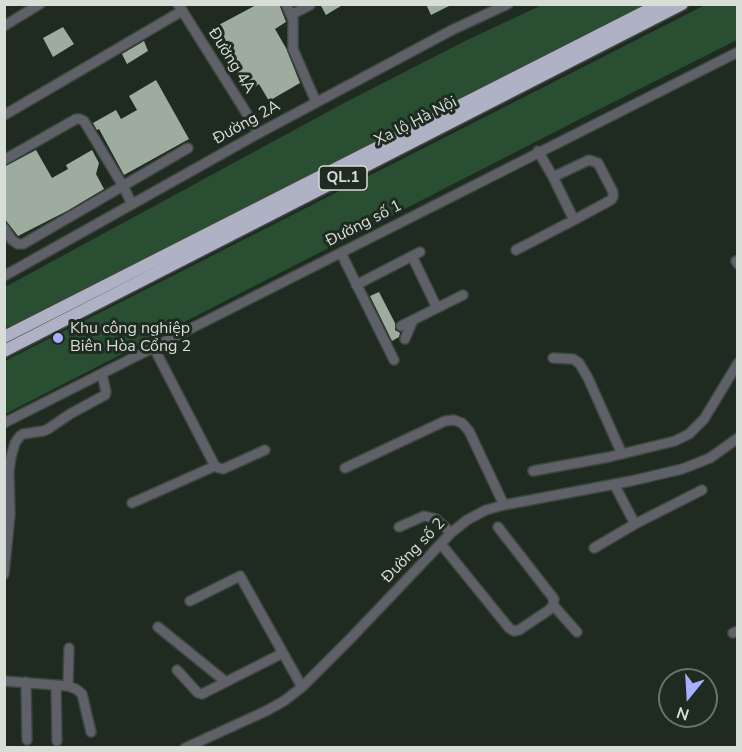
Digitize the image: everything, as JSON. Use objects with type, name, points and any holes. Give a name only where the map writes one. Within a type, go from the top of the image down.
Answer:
[{"type":"highway","name":"Xa lộ Hà Nội","points":[[4,337],[660,4]]},
{"type":"highway","name":"Xa lộ Hà Nội","points":[[4,351],[682,4]]},
{"type":"street","points":[[4,26],[40,4]]},
{"type":"street","points":[[286,4],[294,28],[293,49],[316,102]]},
{"type":"street","name":"Đường 2A","points":[[4,276],[316,102],[496,7],[507,4]]},
{"type":"street","points":[[291,15],[310,5]]},
{"type":"street","points":[[6,114],[180,8]]},
{"type":"street","name":"Đường 4A","points":[[180,8],[259,133]]},
{"type":"street","name":"Đường số 1","points":[[4,423],[738,52]]},
{"type":"street","points":[[4,159],[76,119],[80,119],[84,121],[132,204]]},
{"type":"street","points":[[4,228],[15,243],[23,244],[188,148]]},
{"type":"street","points":[[538,152],[574,220]]},
{"type":"street","points":[[516,250],[613,197],[613,192],[598,163],[594,160],[589,160],[553,177]]},
{"type":"street","points":[[143,175],[155,192]]},
{"type":"street","points":[[341,253],[394,360]]},
{"type":"street","points":[[356,285],[416,254],[437,308]]},
{"type":"street","points":[[401,326],[463,295]]},
{"type":"street","points":[[405,339],[412,320]]},
{"type":"street","points":[[154,348],[215,466],[224,469],[265,450]]},
{"type":"street","points":[[553,358],[573,359],[579,363],[622,454]]},
{"type":"street","points":[[533,471],[622,454],[675,441],[689,434],[704,419],[738,363]]},
{"type":"street","points":[[4,574],[9,471],[13,450],[20,436],[48,429],[105,395],[102,374]]},
{"type":"street","points":[[345,468],[445,421],[454,420],[462,423],[469,431],[504,505]]},
{"type":"street","name":"Đường số 2","points":[[185,747],[267,711],[302,687],[351,639],[451,533],[467,520],[486,510],[504,505],[682,469],[710,458],[738,438]]},
{"type":"street","points":[[132,503],[215,466]]},
{"type":"street","points":[[614,484],[635,524]]},
{"type":"street","points":[[594,549],[635,524],[702,490]]},
{"type":"street","points":[[399,527],[424,516],[436,519],[451,533]]},
{"type":"street","points":[[441,544],[508,628],[514,631],[519,630],[549,610],[554,599],[498,527]]},
{"type":"street","points":[[190,601],[240,576],[302,687]]},
{"type":"street","points":[[553,604],[577,632]]},
{"type":"street","points":[[158,627],[226,682]]},
{"type":"street","points":[[68,686],[69,648]]},
{"type":"street","points":[[177,670],[198,693],[205,693],[283,653]]},
{"type":"street","points":[[4,681],[68,686],[76,690],[83,697],[91,732]]},
{"type":"street","points":[[26,682],[27,740]]},
{"type":"street","points":[[56,685],[57,741]]},
{"type":"green space","points":[[707,4],[737,5],[737,40],[5,414],[5,361]]},
{"type":"green space","points":[[542,5],[643,5],[10,326],[5,326],[5,287],[344,103],[469,39]]},
{"type":"building","points":[[258,4],[279,4],[286,22],[275,29],[286,48],[300,83],[269,101],[259,84],[249,91],[213,33],[217,31],[215,27]]},
{"type":"building","points":[[320,4],[344,4],[326,15]]},
{"type":"building","points":[[426,4],[453,4],[431,15]]},
{"type":"building","points":[[63,27],[74,44],[53,57],[43,38]]},
{"type":"building","points":[[144,41],[148,51],[127,64],[122,54]]},
{"type":"building","points":[[156,80],[189,139],[124,175],[99,129],[97,130],[93,123],[116,110],[121,119],[137,110],[129,96]]},
{"type":"building","points":[[36,150],[52,178],[68,169],[66,165],[92,150],[99,163],[96,174],[104,189],[18,236],[4,218],[4,167]]},
{"type":"building","points":[[379,292],[395,323],[395,330],[400,333],[399,337],[392,341],[370,296]]},
{"type":"place","name":"Khu công nghiệp Biên Hòa Cổng 2","points":[[58,338]]}]
